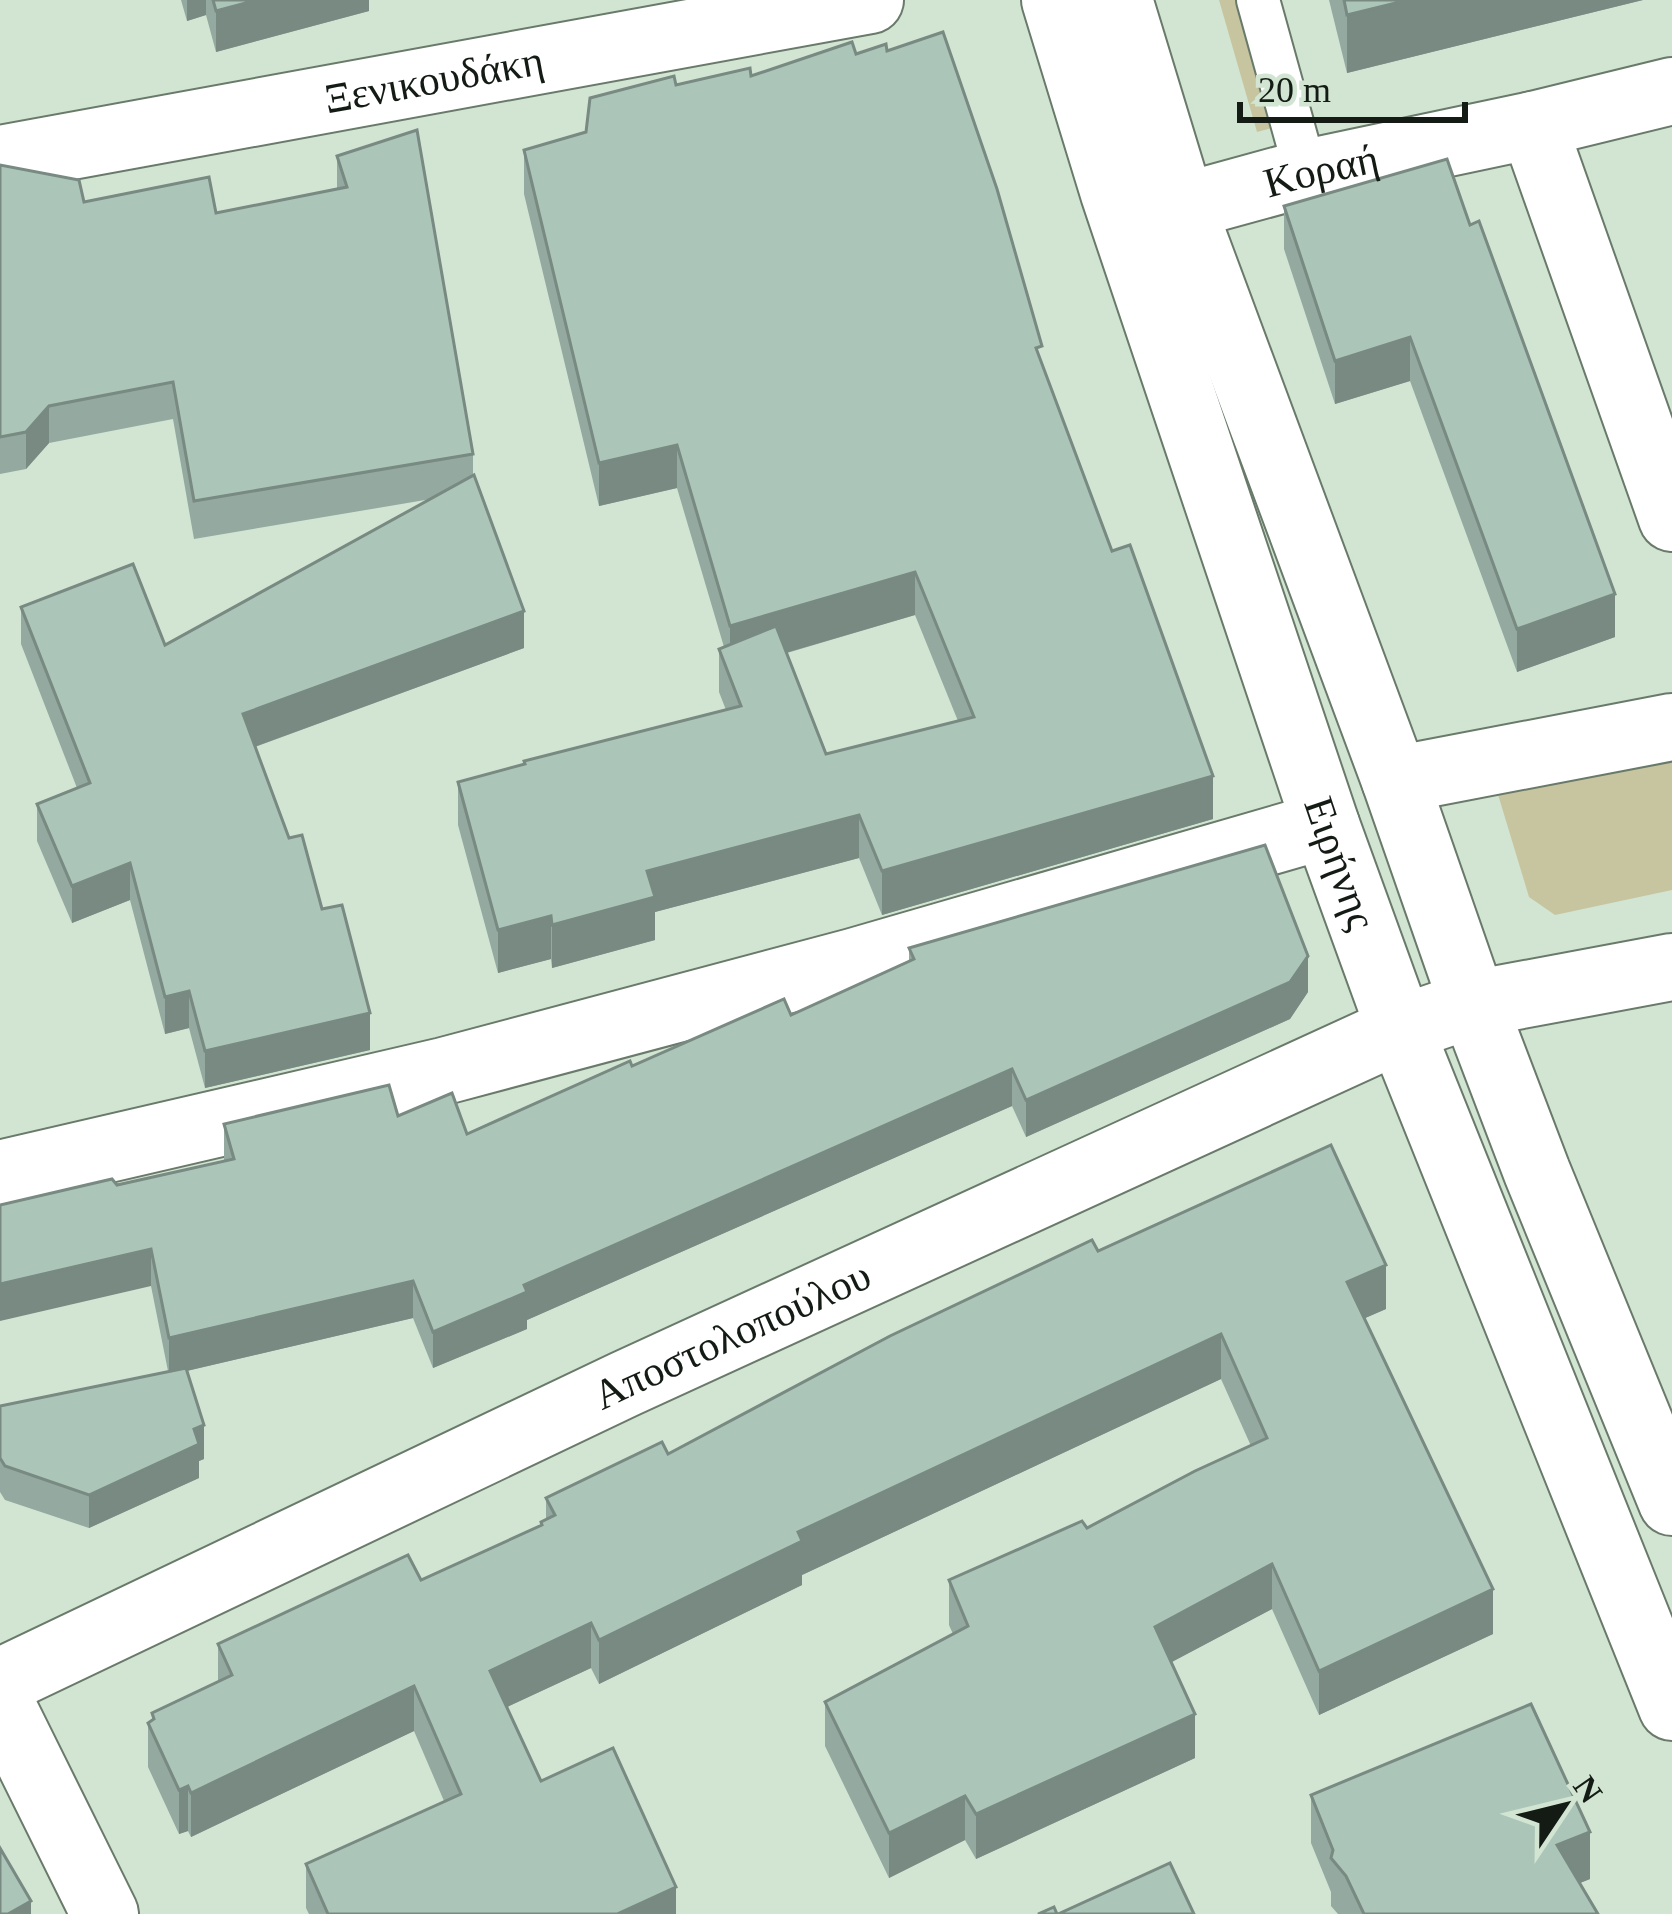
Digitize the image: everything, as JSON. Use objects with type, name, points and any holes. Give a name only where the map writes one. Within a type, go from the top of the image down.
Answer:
[{"type":"street","name":"Ξενικουδάκη","points":[[0,159],[870,0]]},
{"type":"street","name":"Ειρήνης","points":[[1054,0],[1326,825],[1400,1029],[1672,1707]]},
{"type":"street","name":"Ειρήνης","points":[[1119,0],[1182,207],[1473,1004],[1672,1502]]},
{"type":"street","name":"Κοραή","points":[[1182,207],[1306,173],[1672,91]]},
{"type":"street","points":[[1533,125],[1672,518]]},
{"type":"street","points":[[1395,780],[1672,728]]},
{"type":"street","points":[[0,1174],[444,1071],[853,962],[1326,825]]},
{"type":"street","name":"Αποστολοπούλου","points":[[0,1682],[625,1384],[1400,1029],[1473,1004],[1672,968]]},
{"type":"street","points":[[0,1702],[106,1914]]},
{"type":"lane","points":[[1258,0],[1306,173]]},
{"type":"shaded area","points":[[1219,0],[1243,0],[1279,126],[1257,132]]},
{"type":"shaded area","points":[[1672,741],[1672,890],[1555,915],[1529,897],[1493,778]]},
{"type":"building","points":[[213,0],[257,0],[216,11]]},
{"type":"building","points":[[1344,0],[1408,0],[1347,15]]},
{"type":"building","points":[[943,32],[997,189],[1042,346],[1036,348],[1112,551],[1130,545],[1213,776],[882,871],[859,815],[647,871],[655,897],[552,925],[551,916],[498,930],[458,782],[741,706],[719,649],[776,626],[826,754],[974,717],[915,572],[730,626],[677,445],[599,463],[524,150],[586,132],[590,98],[674,76],[676,85],[750,68],[751,76],[852,42],[856,54],[886,44],[887,51]]},
{"type":"building","points":[[417,130],[473,454],[194,501],[173,382],[49,406],[26,432],[0,437],[0,165],[79,180],[84,202],[209,177],[216,213],[347,187],[337,156]]},
{"type":"building","points":[[1447,159],[1470,225],[1479,221],[1615,594],[1517,629],[1410,337],[1335,361],[1284,206]]},
{"type":"building","points":[[474,475],[524,611],[243,714],[289,838],[302,835],[322,909],[342,905],[370,1013],[205,1051],[189,991],[165,997],[130,863],[72,886],[37,804],[90,783],[21,607],[133,564],[165,645]]},
{"type":"building","points":[[1265,845],[1308,956],[1290,982],[1026,1100],[1012,1069],[524,1285],[527,1292],[433,1332],[413,1281],[169,1338],[151,1249],[0,1284],[0,1205],[112,1179],[117,1185],[234,1159],[224,1124],[389,1085],[398,1116],[452,1093],[467,1134],[784,999],[791,1015],[914,959],[909,948]]},
{"type":"building","points":[[1331,1145],[1386,1265],[1347,1282],[1493,1589],[1319,1671],[1272,1564],[1155,1627],[1195,1714],[976,1814],[965,1796],[889,1833],[825,1702],[968,1626],[949,1580],[1082,1521],[1087,1528],[1267,1438],[1221,1334],[798,1532],[802,1541],[599,1640],[591,1623],[490,1671],[541,1781],[613,1748],[676,1887],[617,1914],[328,1914],[306,1864],[461,1794],[414,1686],[191,1793],[188,1786],[179,1790],[148,1723],[154,1719],[152,1713],[232,1675],[218,1644],[408,1555],[421,1580],[542,1525],[555,1515],[546,1498],[662,1442],[668,1454],[890,1336],[1092,1240],[1098,1251]]},
{"type":"building","points":[[186,1368],[204,1425],[194,1429],[199,1444],[89,1495],[5,1466],[0,1458],[0,1406]]},
{"type":"building","points":[[1531,1704],[1590,1832],[1557,1845],[1598,1914],[1364,1914],[1346,1876],[1331,1858],[1333,1850],[1311,1795]]},
{"type":"building","points":[[0,1848],[31,1901],[8,1914],[0,1914]]},
{"type":"building","points":[[1170,1863],[1194,1914],[1058,1914]]}]
